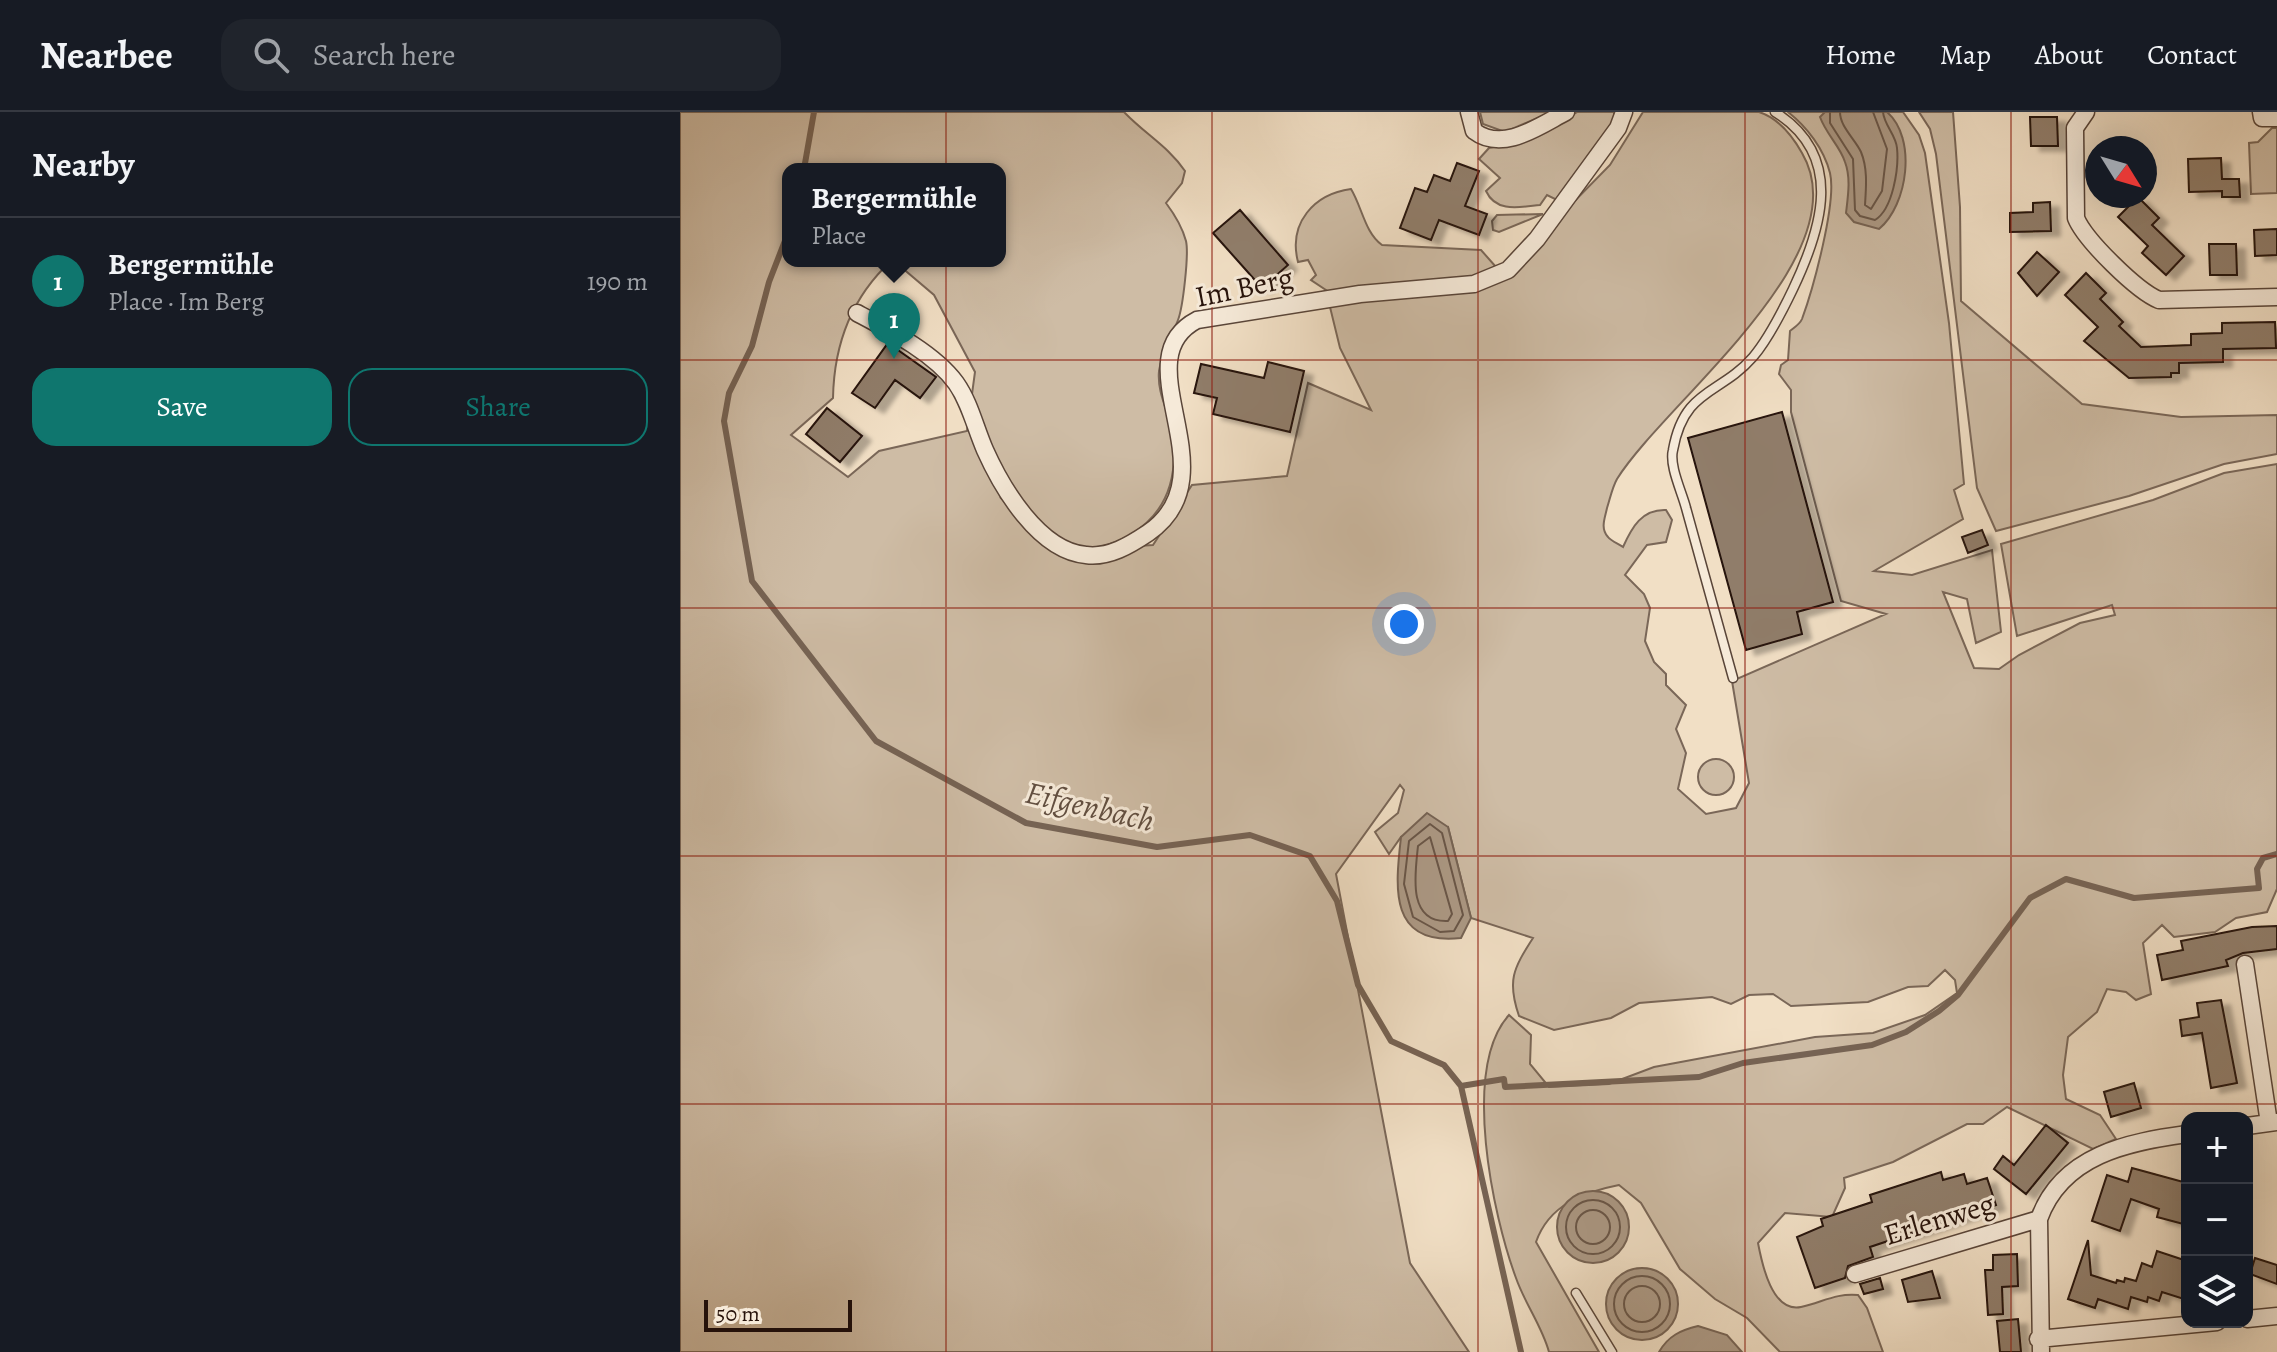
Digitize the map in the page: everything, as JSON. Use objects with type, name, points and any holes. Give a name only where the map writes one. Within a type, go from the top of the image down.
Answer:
[{"type":"street","points":[[1469,112],[1474,131],[1488,140],[1519,135],[1566,112]]},
{"type":"street","name":"Im Berg","points":[[857,313],[895,335],[955,382],[998,477],[1041,532],[1071,551],[1087,555],[1105,554],[1133,543],[1152,530],[1167,514],[1177,495],[1184,459],[1170,399],[1168,371],[1174,346],[1187,326],[1197,320],[1320,299],[1474,284],[1508,270],[1537,239],[1618,128],[1624,112]]},
{"type":"street","points":[[2086,112],[2075,128],[2076,218],[2081,229],[2123,272],[2149,296],[2159,300],[2277,297]]},
{"type":"street","points":[[2261,112],[2262,118],[2277,118]]},
{"type":"street","points":[[2245,964],[2273,1123],[2253,1125]]},
{"type":"street","points":[[2181,1135],[2137,1141],[2089,1159],[2064,1177],[2045,1203],[2039,1219],[2039,1345],[2181,1327]]},
{"type":"street","name":"Erlenweg","points":[[1855,1274],[2039,1219]]},
{"type":"street","points":[[2253,1318],[2277,1316]]},
{"type":"lane","points":[[1733,678],[1671,454],[1691,405],[1753,357],[1770,332],[1806,263],[1815,235],[1823,191],[1819,166],[1798,130],[1775,112]]},
{"type":"lane","points":[[1576,1293],[1612,1352]]},
{"type":"shaded area","points":[[680,112],[1124,112],[1179,162],[1185,171],[1182,183],[1166,203],[1186,241],[1185,280],[1178,320],[1159,371],[1174,446],[1168,491],[1162,504],[1143,526],[1116,542],[1094,547],[1078,546],[1062,540],[1000,497],[1038,537],[1058,551],[1153,545],[1192,485],[1287,476],[1308,383],[1371,410],[1340,348],[1329,303],[1477,288],[1559,217],[1610,165],[1643,112],[1759,112],[1779,123],[1802,153],[1813,193],[1805,236],[1782,281],[1750,325],[1641,447],[1617,479],[1604,523],[1608,537],[1623,547],[1634,526],[1644,516],[1666,510],[1672,520],[1666,542],[1647,545],[1625,575],[1644,594],[1650,608],[1645,641],[1654,662],[1666,674],[1666,685],[1686,705],[1676,729],[1686,753],[1678,789],[1706,814],[1736,808],[1749,783],[1732,681],[1886,614],[1841,601],[1791,412],[1791,390],[1779,374],[1781,365],[1788,360],[1790,331],[1801,321],[1812,288],[1823,246],[1831,186],[1830,173],[1819,147],[1802,124],[1788,112],[1903,112],[1919,135],[1925,153],[1949,323],[1964,484],[1954,490],[1963,519],[1874,571],[1912,575],[1992,550],[2001,632],[1976,643],[1967,599],[1943,592],[1974,668],[1999,669],[2080,623],[2115,615],[2112,605],[2017,636],[2001,544],[2153,500],[2224,473],[2277,464],[2277,889],[2267,912],[2236,918],[2215,932],[2174,937],[2162,925],[2143,943],[2151,994],[2136,1000],[2126,992],[2107,989],[2097,1012],[2068,1037],[2063,1075],[2066,1099],[2100,1115],[2116,1139],[2093,1149],[2007,1107],[1983,1124],[1967,1124],[1893,1162],[1844,1178],[1845,1188],[1832,1217],[1785,1213],[1758,1243],[1770,1285],[1783,1302],[1791,1307],[1801,1307],[1836,1297],[1858,1295],[1867,1308],[1883,1352],[1780,1352],[1747,1318],[1715,1299],[1680,1269],[1641,1203],[1619,1185],[1569,1202],[1549,1218],[1536,1242],[1599,1352],[1549,1352],[1516,1278],[1498,1218],[1486,1143],[1484,1105],[1487,1070],[1495,1039],[1509,1015],[1531,1035],[1530,1064],[1549,1087],[1609,1084],[1654,1067],[1815,1037],[1873,1033],[1925,1015],[1957,993],[1955,980],[1945,970],[1928,986],[1908,987],[1868,1002],[1791,1006],[1773,994],[1749,995],[1731,1004],[1712,997],[1639,1003],[1611,1018],[1554,1030],[1519,1016],[1513,993],[1514,976],[1533,938],[1471,918],[1448,827],[1401,837],[1389,854],[1375,832],[1398,813],[1404,790],[1400,785],[1336,874],[1410,1263],[1469,1352],[680,1352]],"holes":[[[782,163],[1006,163],[1006,267],[901,267],[934,295],[975,372],[967,431],[879,451],[848,477],[791,435],[833,398],[837,359],[847,323],[865,290],[885,267],[782,267]]]},
{"type":"shaded area","points":[[1480,112],[1551,112],[1505,132],[1483,124]]},
{"type":"shaded area","points":[[1577,112],[1614,112],[1614,121],[1557,200],[1547,195],[1540,205],[1517,207],[1502,206],[1490,198],[1486,191],[1500,178],[1479,159],[1489,148],[1523,141]]},
{"type":"shaded area","points":[[1919,112],[1953,112],[1960,207],[1961,301],[2082,404],[2181,417],[2277,415],[2277,454],[2224,464],[2129,496],[1996,531],[1977,488],[1936,154],[1930,129]]},
{"type":"shaded area","points":[[2272,128],[2277,128],[2277,193],[2251,194],[2249,143],[2258,142]]},
{"type":"shaded area","points":[[1351,189],[1368,227],[1382,245],[1481,250],[1496,267],[1470,279],[1329,292],[1311,280],[1316,275],[1308,260],[1298,262],[1297,235],[1301,223],[1315,204]]},
{"type":"shaded area","points":[[1543,214],[1499,232],[1493,230],[1492,221],[1497,215]]},
{"type":"shaded area","points":[[1716,759],[1729,764],[1734,777],[1729,790],[1716,795],[1703,790],[1698,777],[1703,764]]},
{"type":"water","points":[[1825,112],[1887,112],[1896,124],[1902,138],[1905,171],[1897,204],[1879,229],[1854,222],[1846,213],[1847,168],[1820,117]]},
{"type":"water","points":[[1427,813],[1448,827],[1471,918],[1461,938],[1438,938],[1420,933],[1409,923],[1402,910],[1398,894],[1401,837]]},
{"type":"water","points":[[1593,1191],[1613,1197],[1623,1207],[1629,1227],[1623,1247],[1613,1257],[1593,1263],[1573,1257],[1563,1247],[1557,1227],[1563,1207],[1573,1197]]},
{"type":"water","points":[[1649,1268],[1668,1278],[1676,1290],[1676,1318],[1668,1330],[1656,1338],[1635,1340],[1616,1330],[1608,1318],[1606,1297],[1616,1278],[1628,1270]]},
{"type":"water","points":[[1698,1326],[1727,1335],[1742,1352],[1659,1352],[1676,1334]]},
{"type":"building","points":[[2030,117],[2057,117],[2058,146],[2031,146]]},
{"type":"building","points":[[2221,158],[2222,179],[2239,179],[2240,197],[2222,197],[2222,191],[2189,192],[2188,159]]},
{"type":"building","points":[[1457,163],[1479,171],[1465,206],[1487,214],[1479,235],[1439,220],[1431,240],[1400,228],[1415,188],[1427,192],[1434,175],[1450,181]]},
{"type":"building","points":[[2050,202],[2051,231],[2010,232],[2010,213],[2033,212],[2033,203]]},
{"type":"building","points":[[2127,208],[2149,208],[2159,218],[2152,225],[2184,256],[2166,275],[2142,253],[2148,246],[2118,217]]},
{"type":"building","points":[[1240,210],[1288,265],[1262,288],[1213,233]]},
{"type":"building","points":[[2277,229],[2277,255],[2255,256],[2254,230]]},
{"type":"building","points":[[2209,244],[2236,244],[2237,275],[2210,275]]},
{"type":"building","points":[[2037,252],[2059,272],[2037,296],[2018,273]]},
{"type":"building","points":[[2086,273],[2106,293],[2100,299],[2123,322],[2119,326],[2141,347],[2191,345],[2191,334],[2222,333],[2222,323],[2275,322],[2276,348],[2223,349],[2223,362],[2179,363],[2179,373],[2171,373],[2171,377],[2129,378],[2084,341],[2098,327],[2065,295]]},
{"type":"building","points":[[888,343],[936,377],[920,398],[895,380],[875,408],[852,393]]},
{"type":"building","points":[[1268,362],[1304,371],[1290,432],[1213,414],[1217,398],[1194,393],[1201,364],[1264,378]]},
{"type":"building","points":[[827,408],[862,436],[840,462],[806,434]]},
{"type":"building","points":[[1782,412],[1833,602],[1797,612],[1802,634],[1746,650],[1688,438]]},
{"type":"building","points":[[1982,530],[1988,545],[1968,553],[1962,537]]},
{"type":"building","points":[[2277,926],[2277,949],[2243,953],[2226,960],[2228,966],[2162,980],[2157,955],[2183,950],[2181,941],[2252,927]]},
{"type":"building","points":[[2221,1000],[2237,1083],[2211,1088],[2202,1033],[2182,1036],[2180,1020],[2199,1017],[2197,1003]]},
{"type":"building","points":[[2134,1083],[2141,1108],[2111,1117],[2104,1092]]},
{"type":"building","points":[[2046,1125],[2068,1143],[2026,1194],[1994,1169],[2003,1156],[2014,1165]]},
{"type":"building","points":[[2132,1168],[2181,1181],[2181,1223],[2157,1217],[2159,1209],[2131,1199],[2120,1231],[2092,1221],[2107,1175],[2128,1182]]},
{"type":"building","points":[[1941,1172],[1943,1180],[1964,1174],[1967,1184],[1987,1178],[1996,1205],[1870,1247],[1873,1257],[1848,1266],[1845,1278],[1815,1288],[1797,1237],[1823,1226],[1821,1219],[1872,1202],[1870,1195]]},
{"type":"building","points":[[2088,1240],[2091,1275],[2116,1283],[2117,1280],[2124,1282],[2125,1278],[2136,1281],[2142,1263],[2152,1267],[2157,1251],[2181,1259],[2181,1298],[2162,1292],[2159,1301],[2148,1297],[2147,1302],[2131,1297],[2128,1309],[2098,1299],[2095,1308],[2068,1299]]},
{"type":"building","points":[[2017,1254],[2018,1286],[2002,1287],[2003,1314],[1988,1315],[1985,1270],[1993,1270],[1993,1255]]},
{"type":"building","points":[[2255,1258],[2277,1265],[2277,1284],[2253,1275]]},
{"type":"building","points":[[1932,1271],[1940,1298],[1908,1302],[1902,1280]]},
{"type":"building","points":[[1880,1278],[1883,1289],[1864,1294],[1860,1284]]},
{"type":"building","points":[[2018,1319],[2021,1352],[2000,1352],[1997,1321]]},
{"type":"waterway","name":"Eifgenbach","points":[[805,163],[814,112]]},
{"type":"waterway","name":"Eifgenbach","points":[[782,248],[769,282],[752,346],[729,393],[724,421],[752,581],[876,741],[1026,823],[1157,847],[1250,835],[1310,856],[1337,901],[1358,985],[1391,1041],[1444,1065],[1461,1086],[1521,1352]]},
{"type":"waterway","points":[[1461,1086],[1504,1079],[1505,1087],[1699,1077],[1743,1063],[1872,1045],[1906,1032],[1958,995],[2030,898],[2066,879],[2134,898],[2259,888],[2257,869],[2263,858],[2277,854]]},
{"type":"place","name":"Bergermühle","points":[[894,359]]}]
